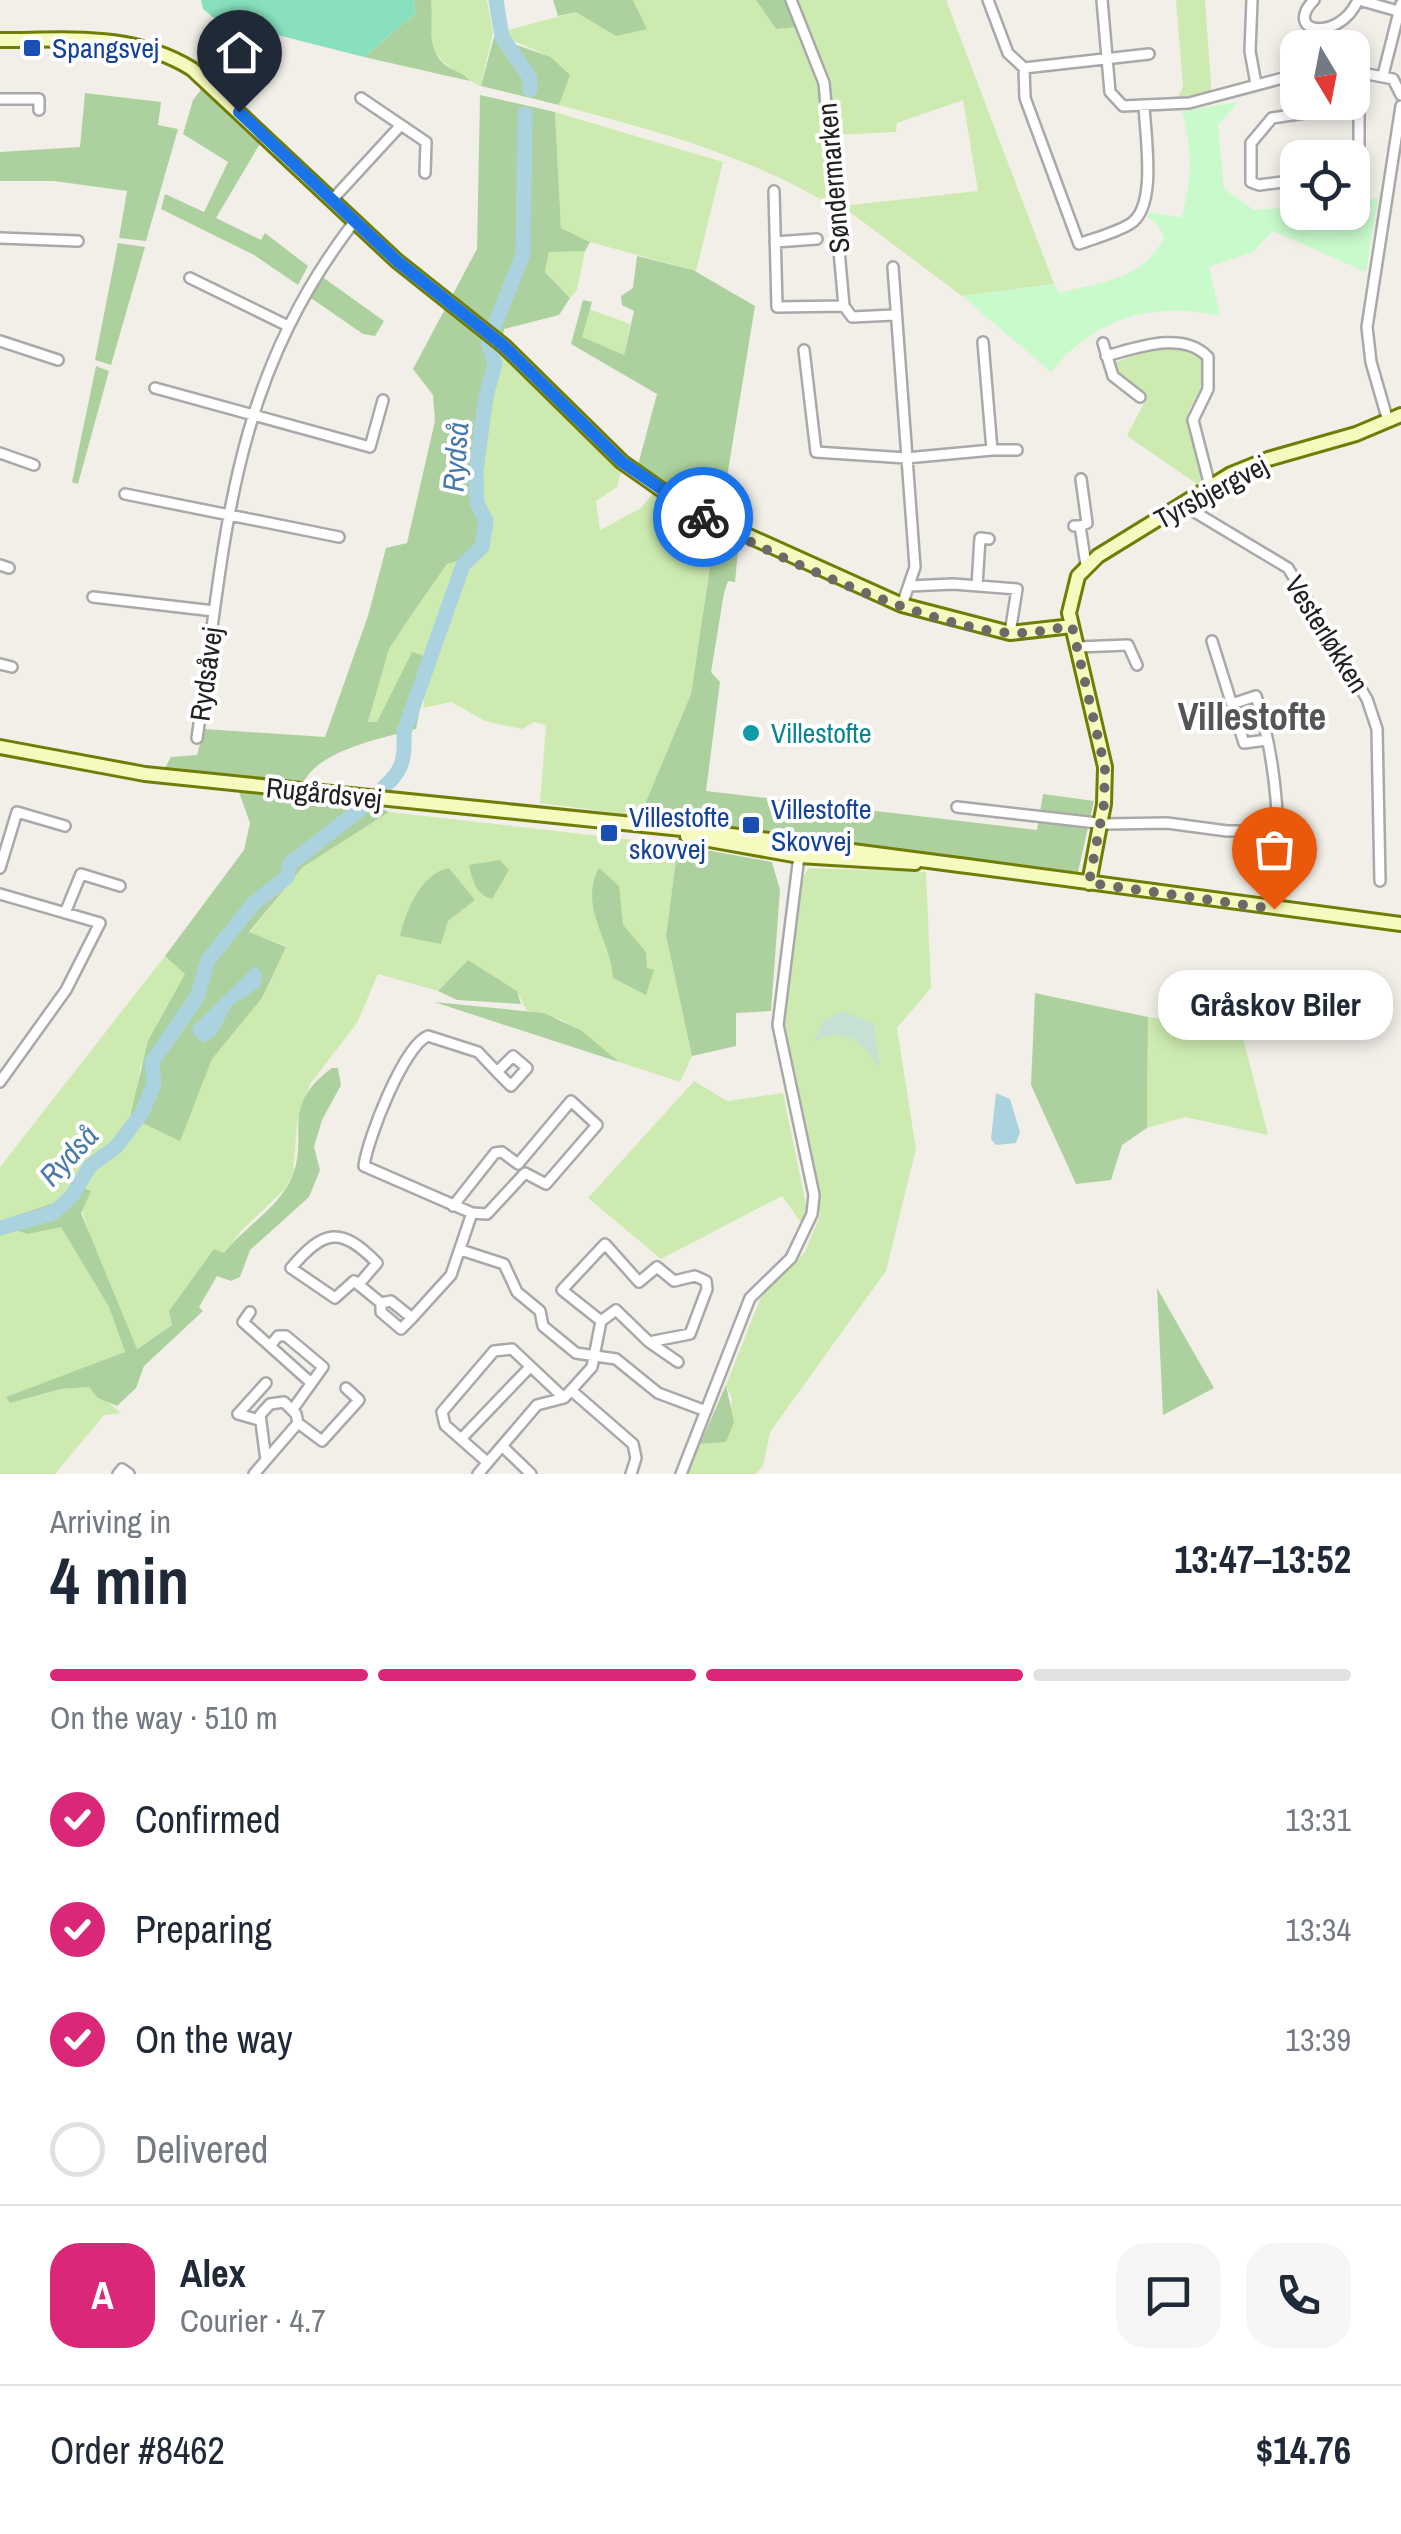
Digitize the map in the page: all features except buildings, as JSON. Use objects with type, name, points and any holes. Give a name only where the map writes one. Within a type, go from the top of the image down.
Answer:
[{"type":"street","name":"Søndermarken","points":[[791,0],[824,83],[844,306]]},
{"type":"street","points":[[988,0],[1008,53],[1024,68],[1025,98],[1079,244],[1130,224],[1144,210],[1149,190],[1144,105]]},
{"type":"street","points":[[1102,0],[1106,58],[1115,100],[1123,106],[1216,98],[1280,78]]},
{"type":"street","points":[[1252,0],[1250,52],[1256,84]]},
{"type":"street","points":[[1314,0],[1306,10],[1305,20],[1310,28],[1322,32],[1332,30],[1359,0],[1400,8],[1382,75]]},
{"type":"street","points":[[0,40],[118,40],[171,56],[202,77],[397,261],[504,346],[592,435],[665,494],[710,520],[902,605],[1010,633],[1072,626]]},
{"type":"street","points":[[1024,68],[1149,54]]},
{"type":"street","points":[[1370,73],[1393,79],[1401,94]]},
{"type":"street","points":[[360,98],[426,142],[425,173]]},
{"type":"street","points":[[0,100],[39,99],[39,110]]},
{"type":"street","points":[[1394,418],[1371,362],[1367,328],[1401,106]]},
{"type":"street","points":[[1280,116],[1272,118],[1250,143],[1252,182],[1280,182]]},
{"type":"street","points":[[332,200],[401,125]]},
{"type":"street","points":[[774,192],[778,308],[844,306],[852,317],[894,315]]},
{"type":"street","name":"Rydsåvej","points":[[197,738],[229,516],[252,414],[286,325],[314,275],[354,222]]},
{"type":"street","points":[[0,238],[78,241]]},
{"type":"street","points":[[775,242],[817,239]]},
{"type":"street","name":"Søndermarken","points":[[893,267],[915,566],[902,605]]},
{"type":"street","points":[[190,278],[286,325]]},
{"type":"street","points":[[0,341],[58,360]]},
{"type":"street","points":[[983,342],[992,450]]},
{"type":"street","points":[[1103,343],[1113,376],[1140,397]]},
{"type":"street","points":[[1106,356],[1154,344],[1181,344],[1195,346],[1208,357],[1208,390],[1193,420],[1210,486]]},
{"type":"street","points":[[804,350],[816,452],[906,458],[1017,450]]},
{"type":"street","points":[[155,388],[370,447],[383,400]]},
{"type":"street","name":"Tyrsbjergvej","points":[[1086,565],[1251,464],[1394,418]]},
{"type":"street","points":[[0,454],[34,465]]},
{"type":"street","points":[[1081,480],[1087,523],[1077,526],[1086,565],[1072,588],[1072,626],[1104,753],[1106,786],[1089,883]]},
{"type":"street","points":[[125,494],[340,537]]},
{"type":"street","name":"Vesterløkken","points":[[1185,502],[1193,512],[1288,568],[1368,699],[1377,729],[1380,881]]},
{"type":"street","points":[[977,586],[980,538],[989,538]]},
{"type":"street","points":[[909,586],[1017,589],[1010,633]]},
{"type":"street","name":"Rydsåvej","points":[[94,597],[214,611]]},
{"type":"street","points":[[1212,642],[1244,743],[1267,740]]},
{"type":"street","points":[[1077,647],[1128,645],[1138,666]]},
{"type":"street","points":[[0,664],[12,667]]},
{"type":"street","points":[[1232,704],[1256,696],[1276,772],[1278,846]]},
{"type":"street","name":"Rugårdsvej","points":[[0,747],[145,774],[650,828],[833,853],[863,850],[1401,924]]},
{"type":"street","points":[[957,807],[1100,823],[1167,822],[1227,831],[1278,831]]},
{"type":"street","points":[[0,868],[16,812],[65,826]]},
{"type":"street","points":[[682,1474],[750,1298],[791,1258],[812,1214],[814,1195],[779,1045],[796,849]]},
{"type":"street","name":"Rugårdsvej","points":[[796,849],[967,866]]},
{"type":"street","points":[[66,914],[81,874],[120,886]]},
{"type":"street","points":[[0,894],[100,924],[66,990],[0,1082]]},
{"type":"street","points":[[453,1206],[495,1153],[502,1152],[518,1164],[571,1101],[597,1125],[546,1184],[525,1173],[486,1214],[472,1213],[453,1206],[367,1171],[364,1161],[386,1100],[422,1038],[478,1052],[496,1072]]},
{"type":"street","points":[[360,1284],[378,1263],[355,1240],[334,1236],[313,1242],[291,1268],[335,1298],[354,1282],[360,1284],[381,1303],[381,1312],[401,1329],[451,1275],[472,1213]]},
{"type":"street","points":[[601,1320],[562,1290],[605,1244],[640,1282],[657,1266],[674,1282],[701,1276],[708,1290],[690,1334],[649,1342]]},
{"type":"street","points":[[461,1250],[504,1264],[517,1292],[540,1311],[543,1326],[576,1353],[616,1359],[658,1394],[706,1411]]},
{"type":"street","points":[[381,1303],[391,1301],[412,1318]]},
{"type":"street","points":[[478,1474],[537,1405],[568,1395],[592,1367],[601,1320],[616,1310],[649,1342],[678,1362]]},
{"type":"street","points":[[250,1312],[243,1322],[309,1381]]},
{"type":"street","points":[[270,1346],[278,1336],[286,1336],[323,1367],[309,1381],[309,1391],[293,1409]]},
{"type":"street","points":[[487,1462],[446,1425],[442,1412],[494,1351],[512,1348],[530,1367],[634,1444],[636,1458],[631,1474]]},
{"type":"street","points":[[461,1440],[530,1367]]},
{"type":"street","points":[[259,1420],[238,1414],[266,1383]]},
{"type":"street","points":[[259,1420],[277,1401],[293,1409],[298,1424],[322,1441],[358,1400],[346,1388]]},
{"type":"street","points":[[259,1420],[266,1460]]},
{"type":"street","points":[[254,1474],[298,1424]]},
{"type":"street","points":[[502,1446],[531,1474]]},
{"type":"street","points":[[118,1474],[122,1468],[128,1474]]},
{"type":"green space","points":[[201,0],[413,0],[416,13],[364,57],[215,19],[203,9]]},
{"type":"green space","points":[[413,0],[431,0],[432,41],[437,56],[470,81],[364,57],[416,13]]},
{"type":"green space","points":[[431,0],[487,0],[493,32],[481,86],[450,68],[437,55],[430,35]]},
{"type":"green space","points":[[553,0],[633,0],[647,29],[616,36],[576,12],[558,16]]},
{"type":"green space","points":[[633,0],[756,0],[776,29],[798,27],[822,85],[832,206],[733,158],[559,105],[570,75],[551,57],[506,38],[504,31],[576,12],[647,29]]},
{"type":"green space","points":[[756,0],[787,0],[798,27],[776,29]]},
{"type":"green space","points":[[796,0],[946,0],[1054,284],[962,296],[842,206],[978,191],[963,100],[897,123],[896,132],[833,135],[827,81]]},
{"type":"green space","points":[[1176,0],[1205,0],[1212,98],[1175,103],[1183,87]]},
{"type":"green space","points":[[494,37],[551,57],[570,75],[559,105],[481,86]]},
{"type":"green space","points":[[203,87],[261,142],[216,218],[261,240],[265,233],[308,266],[298,285],[254,255],[161,209],[165,194],[204,212],[228,162],[183,134],[193,100]]},
{"type":"green space","points":[[85,93],[161,102],[158,125],[178,129],[146,241],[119,238],[127,191],[54,181],[0,181],[0,152],[80,147]]},
{"type":"green space","points":[[480,95],[555,112],[561,228],[590,242],[585,251],[549,252],[545,272],[570,298],[559,315],[504,329],[479,490],[485,553],[447,564],[389,649],[368,722],[377,722],[412,652],[430,658],[416,729],[364,743],[329,758],[314,768],[299,796],[373,805],[389,812],[303,867],[249,932],[286,947],[262,998],[212,1059],[180,1141],[130,1117],[148,1041],[185,974],[165,956],[244,850],[250,823],[233,775],[165,768],[171,757],[197,755],[204,729],[325,737],[368,616],[386,548],[407,543],[435,421],[433,395],[413,369],[477,249]]},
{"type":"green space","points":[[1238,102],[1218,125],[1224,189],[1254,210],[1280,208],[1280,230],[1370,230],[1370,199],[1378,198],[1366,272],[1273,231],[1253,252],[1209,267],[1220,316],[1172,311],[1127,318],[1087,338],[1051,372],[962,296],[1054,284],[1059,293],[1105,282],[1144,263],[1164,238],[1158,225],[1147,216],[1151,212],[1181,218],[1185,204],[1190,165],[1182,111]]},
{"type":"green space","points":[[555,112],[723,162],[696,271],[590,242],[561,228]]},
{"type":"green space","points":[[118,243],[145,247],[111,365],[95,360]]},
{"type":"green space","points":[[549,251],[585,251],[577,290],[570,298],[545,272]]},
{"type":"green space","points":[[637,256],[693,270],[755,306],[721,514],[690,500],[638,465],[657,394],[571,344],[583,300],[592,302],[582,337],[624,355],[634,311],[622,305],[621,296],[633,288]]},
{"type":"green space","points":[[321,276],[384,321],[375,336],[363,334],[308,296]]},
{"type":"green space","points":[[589,309],[630,324],[624,355],[581,337]]},
{"type":"green space","points":[[1186,347],[1203,357],[1204,381],[1188,413],[1203,479],[1197,484],[1127,436],[1147,397],[1115,371],[1113,363],[1152,349]]},
{"type":"green space","points":[[500,352],[622,468],[617,487],[596,501],[600,530],[641,508],[654,492],[707,528],[704,545],[711,560],[691,694],[640,816],[540,803],[546,725],[534,722],[522,729],[485,721],[451,702],[423,708],[429,658],[392,696],[377,723],[368,722],[389,649],[410,617],[447,564],[485,552],[479,490]]},
{"type":"green space","points":[[96,366],[109,371],[78,484],[72,482]]},
{"type":"green space","points":[[707,528],[739,540],[735,582],[728,581],[724,593],[711,672],[720,682],[706,791],[1037,830],[1043,794],[1094,801],[1078,872],[640,816],[691,694],[711,560],[704,545]]},
{"type":"green space","points":[[389,812],[678,845],[666,936],[692,1056],[680,1082],[619,1062],[562,1020],[526,1010],[517,991],[468,960],[438,991],[378,974],[357,1023],[310,1084],[297,1123],[293,1174],[285,1189],[241,1231],[172,1325],[136,1349],[98,1262],[74,1185],[59,1201],[15,1216],[61,1226],[109,1307],[125,1352],[11,1403],[61,1389],[89,1387],[121,1413],[104,1415],[55,1474],[0,1474],[0,1167],[165,956],[186,974],[140,1068],[138,1095],[130,1116],[205,1073],[262,998],[286,946],[249,933],[303,867]]},
{"type":"green space","points":[[678,845],[772,862],[780,890],[771,1011],[736,1013],[736,1046],[692,1056],[666,936]]},
{"type":"green space","points":[[500,860],[509,870],[492,899],[478,890],[469,865]]},
{"type":"green space","points":[[449,868],[475,900],[448,921],[441,944],[400,936],[410,905],[422,886]]},
{"type":"green space","points":[[599,868],[619,886],[623,925],[646,952],[647,968],[654,970],[646,995],[613,978],[592,896]]},
{"type":"green space","points":[[809,868],[926,872],[931,988],[897,1028],[916,1149],[886,1271],[770,1432],[763,1466],[755,1474],[688,1474],[700,1444],[726,1441],[732,1399],[726,1385],[761,1297],[805,1252],[820,1215],[783,1045],[799,883]]},
{"type":"green space","points":[[468,960],[517,991],[521,1004],[457,1000],[438,991]]},
{"type":"green space","points":[[1035,993],[1148,1017],[1147,1128],[1122,1145],[1111,1180],[1076,1184],[1031,1085]]},
{"type":"green space","points":[[434,1002],[544,1013],[582,1031],[619,1062]]},
{"type":"green space","points":[[843,1011],[874,1024],[880,1069],[853,1039],[836,1035],[814,1041],[823,1021]]},
{"type":"green space","points":[[1148,1017],[1241,1030],[1268,1135],[1185,1117],[1147,1128]]},
{"type":"green space","points":[[332,1068],[338,1068],[341,1085],[322,1120],[314,1147],[320,1170],[309,1197],[250,1250],[240,1277],[231,1281],[217,1276],[199,1307],[203,1311],[144,1366],[136,1388],[117,1406],[98,1398],[89,1387],[61,1389],[10,1403],[6,1397],[125,1352],[109,1307],[61,1227],[27,1234],[16,1230],[15,1216],[59,1201],[74,1184],[91,1191],[81,1213],[137,1349],[172,1325],[169,1311],[214,1249],[224,1253],[282,1194],[295,1168],[298,1125],[305,1097]]},
{"type":"green space","points":[[694,1081],[727,1101],[783,1093],[808,1214],[802,1224],[782,1196],[661,1259],[588,1198]]},
{"type":"green space","points":[[1157,1288],[1214,1388],[1163,1415]]},
{"type":"green space","points":[[726,1385],[734,1422],[726,1442],[700,1444]]},
{"type":"water","points":[[255,966],[262,973],[260,987],[231,1006],[217,1034],[203,1043],[193,1034],[192,1027]]},
{"type":"water","points":[[996,1093],[1010,1099],[1020,1132],[1016,1143],[996,1145],[991,1139]]},
{"type":"waterway","name":"Rydså","points":[[496,0],[502,37],[530,78],[530,90]]},
{"type":"waterway","name":"Rydså","points":[[385,786],[402,762],[404,732],[463,565],[482,547],[486,521],[477,503],[476,471],[486,396],[495,364],[488,342],[523,254],[525,114]]},
{"type":"waterway","name":"Rydså","points":[[0,1228],[53,1213],[72,1196],[90,1166],[116,1147],[142,1113],[154,1084],[152,1062],[197,997],[208,960],[254,903],[287,877],[290,864],[359,810]]},
{"type":"way so far","points":[[703,517],[853,586],[929,613],[1010,633],[1072,626],[1105,768],[1104,804],[1089,883],[1274,909]]},
{"type":"place","name":"Spangsvej","points":[[32,48]]},
{"type":"place","name":"Villestofte","points":[[751,733]]},
{"type":"place","name":"Villestofte Skovvej","points":[[751,825]]},
{"type":"place","name":"Villestofte skovvej","points":[[609,833]]},
{"type":"place","name":"Gråskov Biler","points":[[1274,909]]},
{"type":"district","name":"Villestofte","points":[[1252,717]]},
{"type":"route","points":[[239,112],[397,261],[504,346],[622,462],[703,517]]}]
